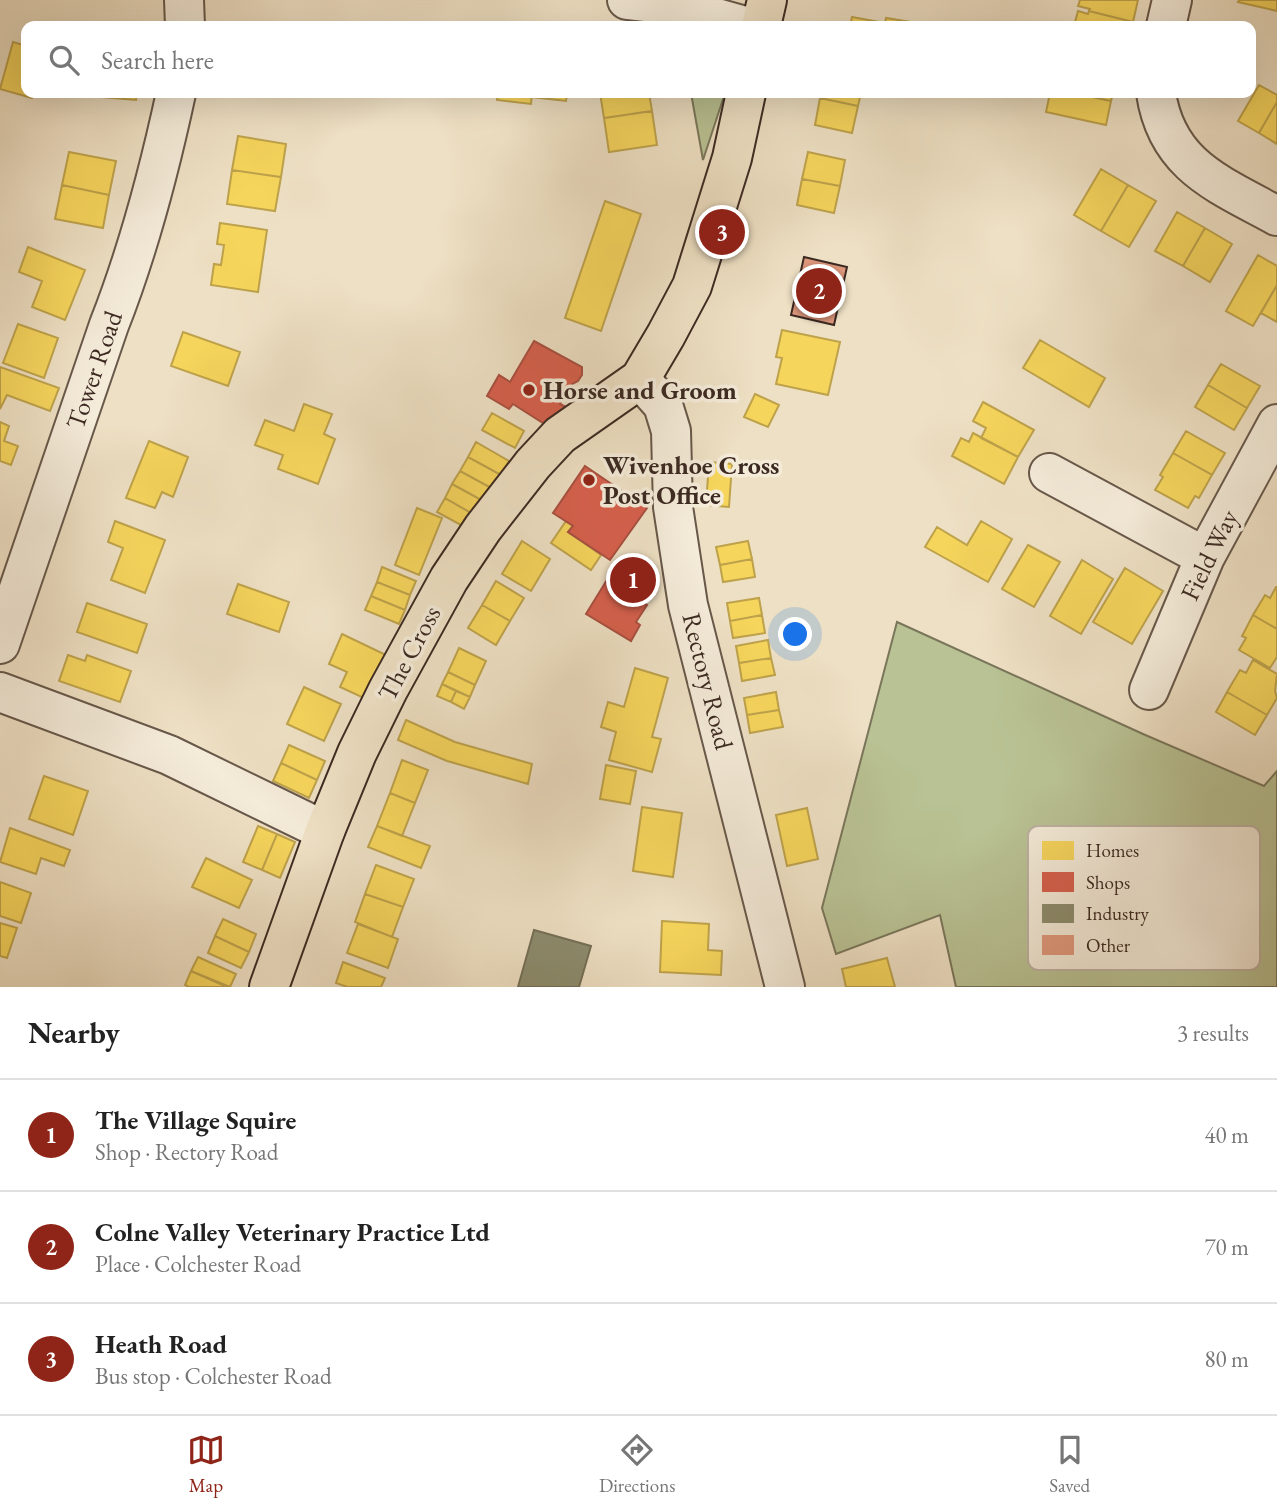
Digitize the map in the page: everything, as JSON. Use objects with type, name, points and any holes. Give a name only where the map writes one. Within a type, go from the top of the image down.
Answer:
[{"type":"main road","points":[[762,21],[767,0]]},
{"type":"main road","points":[[640,379],[692,286],[732,158],[745,98]]},
{"type":"main road","name":"The Cross","points":[[269,987],[357,753],[449,579],[483,528],[533,464],[560,435],[640,379]]},
{"type":"street","points":[[184,0],[185,21]]},
{"type":"street","points":[[627,0],[670,5],[727,21]]},
{"type":"street","points":[[1167,21],[1172,0]]},
{"type":"street","name":"Tower Road","points":[[0,644],[108,325],[127,279],[154,188],[175,98]]},
{"type":"street","points":[[1157,98],[1159,113],[1169,136],[1183,158],[1203,174],[1277,216]]},
{"type":"street","name":"Rectory Road","points":[[640,379],[663,405],[671,431],[673,507],[688,605],[785,987]]},
{"type":"street","name":"Field Way","points":[[1149,690],[1205,556],[1277,425]]},
{"type":"street","points":[[1049,473],[1205,556]]},
{"type":"street","points":[[0,692],[169,755],[326,831]]},
{"type":"green space","points":[[692,98],[723,98],[703,160]]},
{"type":"green space","points":[[897,622],[1264,786],[1277,771],[1277,987],[956,987],[940,915],[836,954],[822,908]]},
{"type":"building: Homes","points":[[1080,0],[1138,0],[1133,21],[1078,6]]},
{"type":"building: Homes","points":[[1277,0],[1277,11],[1238,2]]},
{"type":"building: Homes","points":[[1078,11],[1088,14],[1089,11],[1129,21],[1075,21]]},
{"type":"building: Homes","points":[[852,17],[874,21],[851,21]]},
{"type":"building: Homes","points":[[13,42],[21,44],[21,95],[0,89]]},
{"type":"building: Homes","points":[[1259,85],[1277,95],[1277,102],[1259,133],[1238,121],[1251,98],[1256,98]]},
{"type":"building: Homes","points":[[497,98],[532,98],[531,104]]},
{"type":"building: Homes","points":[[540,98],[566,98],[566,101]]},
{"type":"building: Homes","points":[[601,98],[650,98],[652,111],[604,118]]},
{"type":"building: Homes","points":[[820,98],[860,98],[858,106]]},
{"type":"building: Homes","points":[[820,98],[858,106],[852,133],[815,125]]},
{"type":"building: Homes","points":[[1049,98],[1097,98],[1111,101],[1106,125],[1046,112]]},
{"type":"building: Homes","points":[[1277,102],[1277,144],[1259,133]]},
{"type":"building: Homes","points":[[652,111],[657,145],[609,152],[604,118]]},
{"type":"building: Homes","points":[[238,136],[286,144],[281,177],[232,170]]},
{"type":"building: Homes","points":[[69,152],[116,161],[109,195],[62,185]]},
{"type":"building: Homes","points":[[808,152],[845,160],[840,186],[802,179]]},
{"type":"building: Homes","points":[[1101,169],[1128,185],[1101,231],[1074,215]]},
{"type":"building: Homes","points":[[232,170],[281,177],[275,211],[227,204]]},
{"type":"building: Homes","points":[[802,179],[840,186],[834,213],[797,205]]},
{"type":"building: Homes","points":[[62,185],[109,195],[103,228],[55,219]]},
{"type":"building: Homes","points":[[1128,185],[1156,201],[1129,247],[1101,231]]},
{"type":"building: Homes","points":[[605,201],[641,214],[601,331],[565,318]]},
{"type":"building: Homes","points":[[1177,212],[1205,228],[1183,266],[1155,251]]},
{"type":"building: Homes","points":[[220,223],[267,230],[258,292],[211,285],[214,264],[221,265],[224,245],[217,244]]},
{"type":"building: Homes","points":[[1205,228],[1232,244],[1210,282],[1183,266]]},
{"type":"building: Homes","points":[[28,247],[85,270],[65,320],[32,307],[42,281],[19,272]]},
{"type":"building: Homes","points":[[1258,255],[1277,266],[1277,285],[1253,326],[1226,311]]},
{"type":"building: Homes","points":[[1277,285],[1277,322],[1261,313]]},
{"type":"building: Homes","points":[[18,324],[58,338],[44,378],[3,363]]},
{"type":"building: Homes","points":[[782,330],[840,342],[828,395],[776,384],[782,358],[776,357]]},
{"type":"building: Homes","points":[[183,332],[240,352],[228,386],[171,366]]},
{"type":"building: Homes","points":[[1040,340],[1105,378],[1089,407],[1023,368]]},
{"type":"building: Homes","points":[[1221,364],[1260,386],[1247,408],[1208,385]]},
{"type":"building: Homes","points":[[0,367],[59,388],[50,411],[7,395],[0,409]]},
{"type":"building: Homes","points":[[1208,385],[1247,408],[1234,430],[1195,407]]},
{"type":"building: Homes","points":[[755,394],[779,405],[768,427],[744,417]]},
{"type":"building: Homes","points":[[983,402],[1034,430],[1018,457],[981,438],[986,428],[973,421]]},
{"type":"building: Homes","points":[[304,404],[332,414],[324,434],[335,439],[318,484],[278,469],[283,455],[255,445],[265,420],[294,431]]},
{"type":"building: Homes","points":[[492,413],[524,431],[515,448],[482,430]]},
{"type":"building: Homes","points":[[0,422],[9,426],[4,441],[18,446],[11,465],[0,461]]},
{"type":"building: Homes","points":[[1186,431],[1225,453],[1212,475],[1173,453]]},
{"type":"building: Homes","points":[[973,433],[1018,457],[1004,484],[952,456],[961,438],[969,442]]},
{"type":"building: Homes","points":[[149,441],[188,457],[173,497],[162,492],[155,508],[126,498]]},
{"type":"building: Homes","points":[[476,442],[509,461],[501,475],[468,457]]},
{"type":"building: Homes","points":[[1173,453],[1212,475],[1199,498],[1195,496],[1188,508],[1155,490]]},
{"type":"building: Homes","points":[[468,457],[501,475],[493,489],[460,471]]},
{"type":"building: Homes","points":[[709,462],[732,464],[729,507],[706,505]]},
{"type":"building: Homes","points":[[460,471],[493,489],[485,502],[452,484]]},
{"type":"building: Homes","points":[[452,484],[485,502],[478,517],[445,498]]},
{"type":"building: Homes","points":[[445,498],[478,517],[470,530],[437,512]]},
{"type":"building: Homes","points":[[417,508],[442,518],[419,575],[395,565]]},
{"type":"building: Homes","points":[[115,521],[165,540],[145,593],[111,580],[123,548],[108,542]]},
{"type":"building: Homes","points":[[566,521],[573,526],[568,532],[601,555],[591,570],[551,543]]},
{"type":"building: Homes","points":[[981,521],[1012,539],[988,582],[925,547],[937,527],[967,545]]},
{"type":"building: Homes","points":[[522,541],[550,559],[531,591],[502,574]]},
{"type":"building: Homes","points":[[748,541],[752,559],[720,565],[716,547]]},
{"type":"building: Homes","points":[[1028,545],[1060,562],[1034,607],[1002,589]]},
{"type":"building: Homes","points":[[752,559],[755,577],[723,582],[720,565]]},
{"type":"building: Homes","points":[[1082,560],[1113,579],[1081,634],[1050,616]]},
{"type":"building: Homes","points":[[382,567],[416,581],[410,595],[377,582]]},
{"type":"building: Homes","points":[[1125,568],[1163,591],[1132,644],[1093,622]]},
{"type":"building: Homes","points":[[496,581],[524,598],[510,621],[482,605]]},
{"type":"building: Homes","points":[[377,582],[410,595],[405,610],[371,596]]},
{"type":"building: Homes","points":[[238,584],[289,602],[279,632],[227,614]]},
{"type":"building: Homes","points":[[1276,587],[1277,629],[1253,615],[1265,595],[1270,598]]},
{"type":"building: Homes","points":[[371,596],[405,610],[399,624],[365,610]]},
{"type":"building: Homes","points":[[759,598],[762,615],[730,621],[727,603]]},
{"type":"building: Homes","points":[[87,603],[147,624],[137,653],[77,632]]},
{"type":"building: Homes","points":[[482,605],[510,621],[496,645],[468,628]]},
{"type":"building: Homes","points":[[762,615],[765,633],[733,638],[730,621]]},
{"type":"building: Homes","points":[[1253,615],[1277,629],[1277,657],[1270,668],[1239,650],[1246,638],[1242,636]]},
{"type":"building: Homes","points":[[342,634],[386,655],[366,699],[340,687],[347,672],[329,664]]},
{"type":"building: Homes","points":[[768,640],[771,658],[739,663],[736,646]]},
{"type":"building: Homes","points":[[459,648],[486,661],[475,685],[448,672]]},
{"type":"building: Homes","points":[[68,655],[85,661],[87,655],[131,671],[120,702],[59,681]]},
{"type":"building: Homes","points":[[771,658],[775,675],[742,681],[739,663]]},
{"type":"building: Homes","points":[[1253,660],[1277,674],[1277,698],[1267,715],[1227,692],[1240,670],[1246,673]]},
{"type":"building: Homes","points":[[635,668],[668,678],[652,737],[661,739],[652,772],[609,760],[616,732],[601,727],[608,702],[624,707]]},
{"type":"building: Homes","points":[[448,672],[475,685],[470,697],[442,684]]},
{"type":"building: Homes","points":[[442,684],[456,691],[451,702],[437,696]]},
{"type":"building: Homes","points":[[304,687],[341,704],[324,741],[287,724]]},
{"type":"building: Homes","points":[[456,691],[470,697],[464,709],[451,702]]},
{"type":"building: Homes","points":[[776,692],[779,710],[747,715],[744,698]]},
{"type":"building: Homes","points":[[1227,692],[1267,715],[1255,735],[1216,712]]},
{"type":"building: Homes","points":[[779,710],[783,727],[750,733],[747,715]]},
{"type":"building: Homes","points":[[406,720],[455,742],[532,764],[528,784],[447,761],[398,740]]},
{"type":"building: Homes","points":[[289,745],[325,761],[317,780],[281,763]]},
{"type":"building: Homes","points":[[402,760],[428,770],[415,803],[390,793]]},
{"type":"building: Homes","points":[[281,763],[317,780],[309,798],[273,781]]},
{"type":"building: Homes","points":[[606,765],[636,771],[630,804],[600,799]]},
{"type":"building: Homes","points":[[44,776],[88,791],[73,835],[29,819]]},
{"type":"building: Homes","points":[[390,793],[415,803],[402,836],[377,826]]},
{"type":"building: Homes","points":[[642,807],[682,813],[673,877],[633,871]]},
{"type":"building: Homes","points":[[807,808],[818,859],[787,866],[776,815]]},
{"type":"building: Homes","points":[[258,826],[277,834],[262,870],[243,862]]},
{"type":"building: Homes","points":[[377,826],[430,846],[421,868],[368,847]]},
{"type":"building: Homes","points":[[10,828],[70,850],[64,866],[41,858],[36,874],[0,862]]},
{"type":"building: Homes","points":[[277,834],[295,842],[280,878],[262,870]]},
{"type":"building: Homes","points":[[206,858],[252,880],[239,908],[192,887]]},
{"type":"building: Homes","points":[[376,865],[414,879],[403,907],[365,894]]},
{"type":"building: Homes","points":[[0,882],[31,893],[21,923],[0,916]]},
{"type":"building: Homes","points":[[365,894],[403,907],[392,937],[355,922]]},
{"type":"building: Homes","points":[[223,919],[256,934],[249,952],[215,936]]},
{"type":"building: Homes","points":[[662,921],[709,924],[708,950],[722,951],[721,975],[660,972]]},
{"type":"building: Homes","points":[[0,923],[17,928],[7,958],[0,956]]},
{"type":"building: Homes","points":[[358,924],[398,939],[388,968],[347,953]]},
{"type":"building: Homes","points":[[215,936],[249,952],[241,968],[208,953]]},
{"type":"building: Homes","points":[[198,957],[236,974],[230,987],[191,971]]},
{"type":"building: Homes","points":[[887,958],[895,987],[846,987],[842,969]]},
{"type":"building: Homes","points":[[343,962],[385,978],[381,987],[347,987],[336,983]]},
{"type":"building: Homes","points":[[191,971],[227,987],[189,987],[185,985]]},
{"type":"building: Shops","name":"Horse and Groom","points":[[534,341],[582,367],[582,375],[572,384],[560,404],[566,407],[554,430],[513,404],[509,409],[487,396],[499,375],[510,382]]},
{"type":"building: Shops","points":[[585,466],[647,508],[610,560],[568,532],[573,526],[553,513]]},
{"type":"building: Shops","points":[[621,561],[656,582],[646,599],[611,578]]},
{"type":"building: Shops","points":[[607,580],[647,605],[636,622],[640,625],[631,641],[586,614]]},
{"type":"building: Industry","points":[[534,930],[591,946],[579,987],[518,987]]},
{"type":"building: Other","points":[[804,257],[847,267],[834,325],[791,315]]},
{"type":"place","name":"Heath Road","points":[[722,232]]},
{"type":"place","name":"Colne Valley Veterinary Practice Ltd","points":[[819,291]]},
{"type":"place","name":"Horse and Groom","points":[[529,390]]},
{"type":"place","name":"Wivenhoe Cross Post Office","points":[[589,480]]},
{"type":"place","name":"The Village Squire","points":[[633,580]]}]
